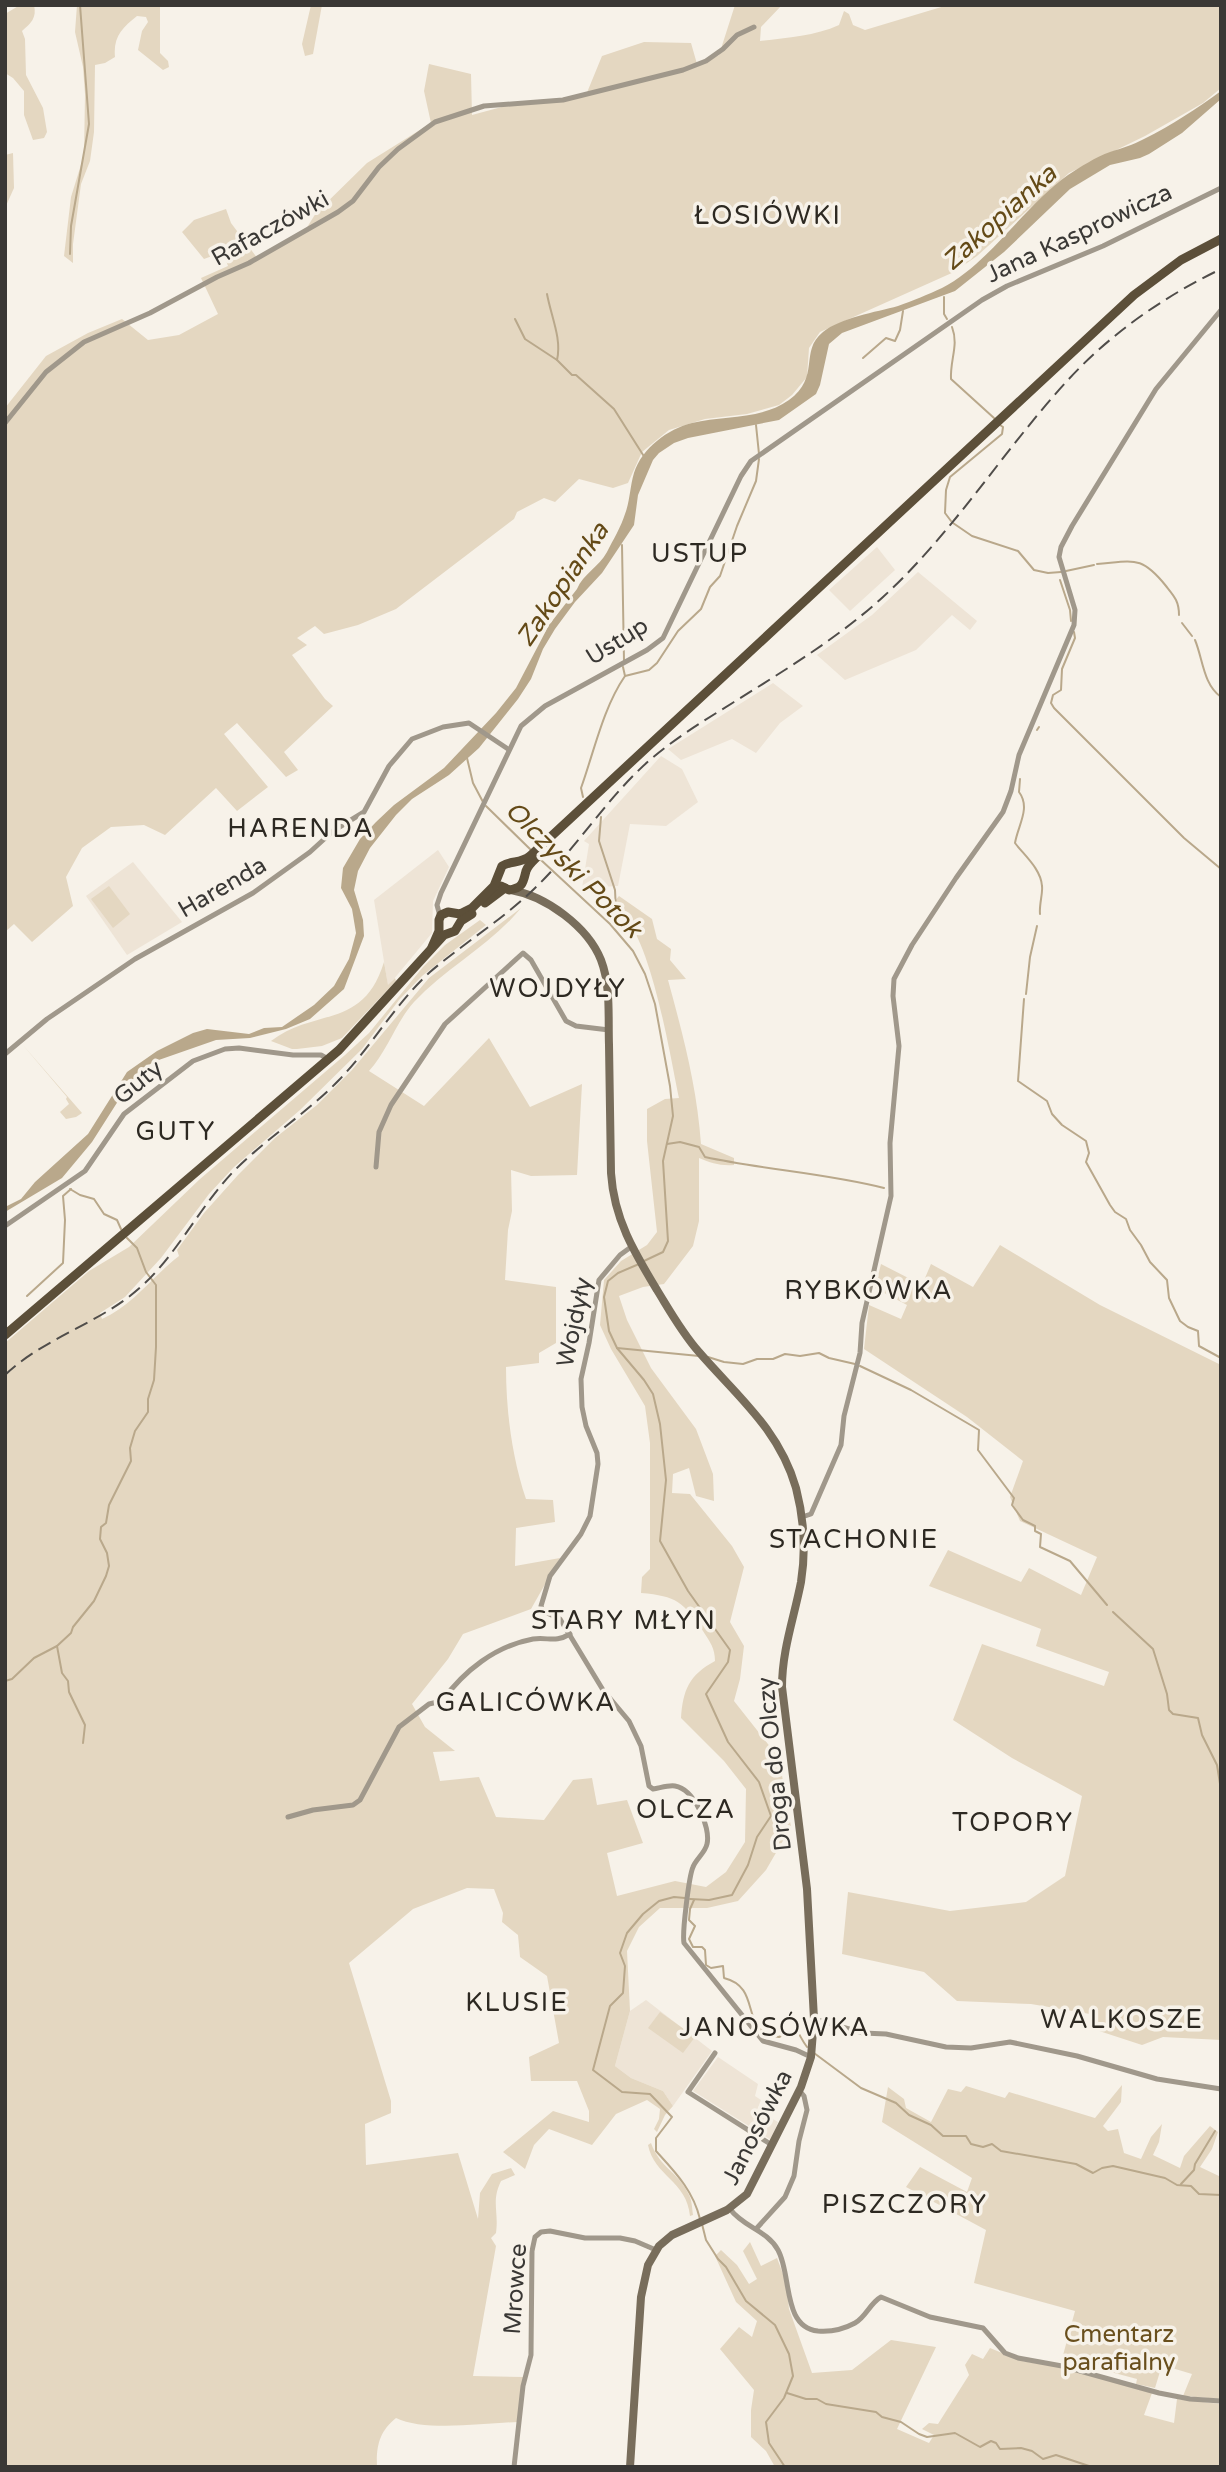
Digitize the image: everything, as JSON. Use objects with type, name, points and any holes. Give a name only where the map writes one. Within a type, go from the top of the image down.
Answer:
[{"type":"main road","points":[[432,947],[449,918],[523,884],[525,873],[536,855],[562,826],[1143,287],[1181,260],[1221,239]]},
{"type":"main road","points":[[449,918],[472,908],[489,892],[502,866],[522,862],[536,855]]},
{"type":"main road","points":[[515,863],[522,867],[525,873]]},
{"type":"main road","points":[[497,880],[508,889]]},
{"type":"main road","points":[[448,933],[449,918]]},
{"type":"main road","points":[[5,1335],[355,1035],[432,947],[448,933],[455,931],[449,918]]},
{"type":"street","name":"Rafaczówki","points":[[5,423],[46,372],[84,342],[150,313],[249,263],[338,212],[353,201],[379,167],[426,127],[484,106],[563,100],[683,70],[706,61],[737,35],[754,27]]},
{"type":"street","name":"Jana Kasprowicza","points":[[922,341],[1007,286],[1103,246],[1221,188]]},
{"type":"street","points":[[802,1517],[811,1514],[835,1463],[844,1435],[844,1416],[860,1353],[862,1323],[891,1196],[890,1143],[899,1046],[893,996],[894,979],[912,945],[956,877],[992,830],[1007,802],[1019,755],[1074,625],[1076,610],[1059,557],[1061,548],[1099,479],[1156,389],[1221,310]]},
{"type":"street","name":"Ustup","points":[[438,900],[521,726],[532,714],[647,650],[663,638],[741,476],[751,461],[922,341]]},
{"type":"street","name":"Harenda","points":[[5,1054],[44,1021],[135,958],[253,894],[331,833],[364,812],[388,769],[415,738],[443,727],[467,723],[508,749]]},
{"type":"street","points":[[523,884],[529,894]]},
{"type":"street","points":[[508,889],[529,894],[573,922],[595,947],[607,980],[612,1191],[619,1220],[634,1251]]},
{"type":"street","points":[[438,900],[449,918]]},
{"type":"street","points":[[438,900],[437,905],[449,918]]},
{"type":"street","points":[[376,1167],[379,1132],[391,1105],[445,1024],[523,953],[531,960],[566,1021],[576,1026],[609,1030]]},
{"type":"street","name":"Guty","points":[[5,1226],[85,1171],[124,1114],[193,1061],[225,1049],[239,1048],[293,1055],[321,1055],[329,1059]]},
{"type":"street","name":"Droga do Olczy","points":[[634,1251],[691,1343],[774,1437],[790,1471],[802,1517],[804,1544],[803,1569],[784,1654],[782,1686],[806,1871]]},
{"type":"street","name":"Wojdyły","points":[[570,1634],[560,1619],[544,1611],[541,1606],[550,1576],[581,1534],[592,1509],[598,1464],[582,1408],[581,1379],[599,1280],[620,1255],[634,1251]]},
{"type":"street","points":[[289,1817],[313,1810],[353,1805],[360,1800],[400,1727],[429,1704],[442,1701],[457,1681],[486,1657],[528,1640],[560,1640],[570,1634]]},
{"type":"street","name":"Janosówka","points":[[570,1634],[599,1683],[636,1733],[644,1756],[649,1786],[653,1789],[680,1788],[692,1798],[703,1816],[707,1846],[691,1871],[684,1943],[749,2026],[768,2043],[811,2057]]},
{"type":"street","name":"Janosówka","points":[[730,2209],[751,2189],[799,2090],[811,2057],[814,2020],[806,1871]]},
{"type":"street","points":[[814,2020],[863,2033],[886,2034],[946,2047],[971,2048],[1010,2042],[1077,2056],[1157,2079],[1221,2089]]},
{"type":"street","points":[[715,2053],[688,2092],[773,2146]]},
{"type":"street","points":[[756,2228],[785,2197],[794,2175],[807,2110],[804,2096],[799,2090]]},
{"type":"street","points":[[630,2467],[642,2287],[646,2269],[656,2250],[671,2235],[730,2209],[739,2219],[772,2241],[779,2250],[794,2311],[798,2321],[806,2328],[823,2331],[846,2327],[862,2318],[877,2298],[881,2297],[930,2317],[983,2328],[1001,2349],[1018,2358],[1062,2366],[1159,2393],[1221,2401]]},
{"type":"street","name":"Mrowce","points":[[514,2467],[523,2386],[531,2355],[535,2237],[541,2232],[550,2231],[585,2238],[620,2238],[656,2250]]},
{"type":"shaded area","points":[[1221,91],[1221,99],[1182,133],[1149,154],[1110,165],[1070,189],[1004,252],[955,291],[842,333],[829,344],[816,394],[779,420],[688,438],[659,453],[653,460],[638,495],[634,525],[602,573],[555,629],[543,649],[531,679],[518,699],[479,748],[449,775],[412,799],[370,848],[358,871],[354,890],[363,920],[364,936],[344,989],[310,1019],[286,1029],[250,1038],[216,1040],[153,1062],[139,1072],[92,1142],[62,1178],[5,1212],[5,1207],[21,1199],[35,1182],[88,1134],[127,1072],[157,1051],[207,1029],[249,1034],[264,1028],[282,1027],[314,1005],[334,986],[349,959],[356,933],[352,909],[341,888],[343,868],[360,839],[394,805],[444,768],[516,688],[549,625],[607,552],[623,519],[638,464],[657,441],[692,423],[767,411],[789,400],[804,382],[812,347],[823,332],[848,319],[898,306],[942,288],[991,250],[1052,187],[1068,175],[1099,157],[1154,134]]},
{"type":"shaded area","points":[[877,547],[895,570],[850,611],[829,590]]},
{"type":"shaded area","points":[[918,572],[977,621],[970,630],[952,615],[916,650],[845,680],[817,655],[872,615]]},
{"type":"shaded area","points":[[773,683],[803,706],[780,723],[756,753],[732,739],[681,760],[668,749]]},
{"type":"shaded area","points":[[661,756],[682,769],[698,802],[666,826],[630,824],[618,886],[582,888],[589,844],[584,841]]},
{"type":"shaded area","points":[[438,850],[449,867],[433,901],[432,933],[388,986],[374,900]]},
{"type":"shaded area","points":[[133,862],[182,922],[127,955],[86,896]]},
{"type":"shaded area","points":[[646,2000],[712,2051],[673,2106],[663,2091],[631,2078],[615,2066],[630,2011]]},
{"type":"shaded area","points":[[718,2057],[758,2084],[755,2096],[761,2100],[757,2110],[778,2122],[771,2140],[693,2091]]},
{"type":"green space","points":[[20,5],[34,5],[32,20],[22,31],[25,39],[26,75],[43,108],[47,132],[44,138],[33,140],[24,115],[24,91],[5,73],[5,14]]},
{"type":"green space","points":[[77,5],[160,5],[160,53],[168,61],[169,67],[163,70],[138,50],[142,31],[148,22],[146,17],[137,16],[120,34],[115,44],[115,57],[95,65],[94,132],[90,161],[81,184],[73,263],[64,256],[71,197],[84,155],[85,94],[83,67],[75,32]]},
{"type":"green space","points":[[311,5],[322,5],[313,54],[305,56],[302,44]]},
{"type":"green space","points":[[735,5],[782,5],[761,27],[760,41],[830,29],[839,25],[844,11],[849,14],[853,25],[865,30],[948,5],[1221,5],[1221,88],[1203,103],[1145,136],[1069,173],[977,256],[954,272],[820,332],[809,348],[807,377],[792,395],[779,405],[747,414],[705,419],[669,430],[642,452],[628,483],[613,488],[579,479],[555,502],[544,498],[517,512],[514,519],[396,609],[358,625],[324,634],[315,626],[297,638],[307,645],[292,655],[333,706],[284,752],[298,770],[286,777],[237,723],[224,734],[268,787],[237,811],[216,788],[165,835],[144,825],[111,827],[82,848],[66,877],[73,906],[32,942],[14,924],[5,932],[5,408],[46,356],[88,333],[122,319],[148,340],[179,335],[218,314],[201,278],[228,266],[223,252],[204,259],[182,232],[194,220],[226,209],[231,223],[258,259],[306,229],[316,213],[367,163],[431,123],[424,91],[429,64],[471,74],[472,115],[513,104],[586,95],[602,56],[644,42],[691,43],[697,64],[719,55]]},
{"type":"green space","points":[[13,153],[14,188],[5,208],[5,155]]},
{"type":"green space","points":[[109,886],[130,914],[113,928],[91,899]]},
{"type":"green space","points":[[619,896],[652,919],[657,939],[671,949],[670,960],[686,979],[668,980],[693,1082],[701,1144],[734,1158],[734,1165],[716,1164],[699,1158],[699,1221],[693,1246],[664,1284],[643,1287],[619,1296],[627,1320],[651,1368],[696,1429],[713,1474],[714,1501],[696,1496],[689,1468],[673,1474],[672,1493],[690,1494],[732,1546],[744,1567],[730,1622],[744,1646],[734,1701],[779,1758],[791,1827],[766,1870],[738,1901],[707,1908],[660,1908],[639,1927],[627,1951],[630,2011],[615,2066],[631,2078],[663,2091],[673,2106],[657,2132],[654,2129],[660,2109],[647,2100],[616,2114],[592,2145],[549,2129],[534,2145],[525,2169],[503,2152],[553,2111],[589,2122],[589,2111],[577,2081],[531,2081],[529,2057],[559,2043],[547,1976],[520,1957],[518,1935],[502,1922],[503,1913],[494,1889],[467,1888],[413,1909],[349,1963],[391,2101],[391,2113],[365,2124],[366,2165],[458,2153],[478,2219],[480,2193],[492,2174],[511,2168],[515,2175],[501,2181],[496,2195],[497,2225],[496,2233],[491,2238],[496,2246],[473,2376],[524,2377],[518,2422],[438,2426],[396,2418],[380,2439],[377,2467],[5,2467],[5,1343],[89,1271],[129,1247],[200,1179],[345,1055],[369,1033],[423,967],[445,945],[480,920],[486,925],[422,976],[399,1000],[362,1049],[300,1110],[234,1167],[209,1194],[161,1258],[125,1297],[100,1313],[102,1319],[133,1298],[179,1256],[177,1250],[204,1213],[238,1175],[275,1138],[317,1105],[352,1070],[429,978],[521,908],[496,933],[414,1002],[369,1071],[424,1106],[489,1038],[530,1107],[582,1084],[577,1175],[531,1176],[511,1170],[512,1211],[505,1280],[556,1287],[556,1343],[539,1353],[539,1363],[506,1367],[511,1434],[526,1499],[553,1500],[555,1522],[516,1528],[515,1566],[560,1558],[531,1609],[463,1634],[448,1659],[412,1704],[425,1727],[455,1751],[433,1752],[440,1781],[479,1777],[496,1817],[544,1820],[573,1780],[592,1778],[597,1805],[627,1800],[643,1843],[607,1853],[617,1896],[675,1881],[706,1887],[726,1872],[745,1842],[746,1789],[724,1761],[681,1718],[689,1684],[699,1672],[715,1661],[712,1645],[690,1613],[678,1602],[663,1596],[641,1593],[642,1577],[650,1569],[650,1443],[645,1406],[600,1325],[604,1280],[621,1261],[647,1245],[657,1232],[647,1141],[647,1109],[665,1099],[679,1098],[665,1029],[643,950],[623,915],[614,923],[604,914]]},
{"type":"green space","points":[[384,962],[388,985],[395,978],[396,981],[342,1038],[322,1046],[297,1049],[271,1041],[288,1031],[351,1008],[364,998],[375,984]]},
{"type":"green space","points":[[22,1044],[82,1113],[66,1119],[60,1112],[69,1104],[67,1097]]},
{"type":"green space","points":[[1000,1245],[1100,1305],[1221,1365],[1221,2040],[1163,2037],[1142,2045],[1090,2028],[1096,2015],[1031,2004],[957,2001],[924,1972],[842,1954],[848,1892],[950,1911],[1026,1902],[1065,1876],[1082,1796],[1012,1758],[953,1720],[982,1644],[1104,1686],[1109,1672],[1036,1646],[1041,1629],[929,1586],[948,1550],[1021,1582],[1029,1568],[1081,1595],[1097,1557],[1020,1521],[1010,1497],[1023,1461],[967,1417],[864,1349],[869,1305],[901,1319],[907,1305],[875,1288],[881,1264],[922,1285],[931,1264],[973,1287]]},
{"type":"green space","points":[[660,2012],[695,2037],[683,2053],[648,2028]]},
{"type":"green space","name":"Cmentarz parafialny","points":[[1122,2085],[1121,2102],[1103,2126],[1108,2131],[1118,2129],[1124,2153],[1141,2159],[1151,2137],[1162,2124],[1159,2142],[1153,2155],[1180,2168],[1184,2156],[1210,2126],[1218,2132],[1212,2149],[1200,2167],[1221,2177],[1221,2399],[1183,2396],[1192,2374],[1162,2365],[1155,2388],[1136,2384],[1137,2379],[1062,2359],[1075,2311],[974,2283],[986,2230],[906,2187],[920,2167],[967,2192],[972,2178],[882,2122],[888,2087],[904,2099],[906,2108],[931,2122],[948,2089],[961,2092],[966,2086],[1005,2098],[1009,2092],[1095,2118]]},
{"type":"green space","points":[[651,2143],[659,2158],[684,2186],[690,2198],[693,2215],[690,2216],[683,2194],[651,2156],[648,2145]]},
{"type":"green space","points":[[750,2242],[761,2266],[777,2258],[786,2282],[789,2309],[812,2373],[852,2370],[891,2340],[936,2347],[897,2429],[929,2443],[934,2435],[922,2429],[929,2423],[938,2424],[969,2375],[965,2365],[972,2354],[983,2359],[990,2348],[1022,2361],[1059,2367],[1152,2393],[1144,2415],[1174,2423],[1177,2399],[1221,2404],[1221,2467],[775,2467],[766,2451],[751,2437],[754,2390],[720,2349],[739,2327],[752,2337],[757,2321],[736,2302],[715,2256],[721,2250],[737,2265],[749,2284],[757,2279],[743,2251]]},
{"type":"waterway","points":[[70,254],[71,226],[89,124],[80,5]]},
{"type":"waterway","points":[[547,294],[557,336],[557,360]]},
{"type":"waterway","points":[[944,297],[944,314],[947,319]]},
{"type":"waterway","points":[[863,358],[886,338],[895,341],[903,311]]},
{"type":"waterway","points":[[515,319],[525,339],[557,360],[614,409],[645,458]]},
{"type":"waterway","points":[[952,327],[955,340],[951,379],[994,418]]},
{"type":"waterway","points":[[756,425],[759,454]]},
{"type":"waterway","points":[[951,521],[945,513],[946,490],[950,477],[1002,434],[1003,427],[1000,425]]},
{"type":"waterway","points":[[625,676],[649,670],[657,663],[678,631],[701,609],[710,587],[720,576],[756,481],[759,459]]},
{"type":"waterway","points":[[953,523],[972,536],[1018,551],[1034,570],[1061,572]]},
{"type":"waterway","name":"Zakopianka","points":[[622,545],[624,661]]},
{"type":"waterway","points":[[1097,564],[1128,561],[1150,569],[1174,596],[1179,615]]},
{"type":"waterway","points":[[1066,571],[1094,565]]},
{"type":"waterway","points":[[1060,580],[1071,621]]},
{"type":"waterway","points":[[1182,623],[1192,636]]},
{"type":"waterway","points":[[1074,632],[1075,638],[1062,669],[1061,690],[1053,695],[1051,703],[1054,708],[1184,838],[1221,869]]},
{"type":"waterway","points":[[1195,640],[1210,685],[1221,697]]},
{"type":"waterway","points":[[583,797],[581,788],[605,716],[625,676],[623,667]]},
{"type":"waterway","name":"Olczyski Potok","points":[[467,758],[473,783],[483,802]]},
{"type":"waterway","points":[[1020,779],[1019,792],[1024,810],[1015,843],[1041,880],[1040,914]]},
{"type":"waterway","name":"Olczyski Potok","points":[[486,806],[532,851]]},
{"type":"waterway","points":[[601,817],[599,841],[615,890],[616,911],[613,926]]},
{"type":"waterway","name":"Olczyski Potok","points":[[541,860],[610,924],[633,951],[645,974],[655,1004],[673,1116],[663,1161],[668,1241],[663,1252],[644,1261]]},
{"type":"waterway","points":[[1026,994],[1037,926]]},
{"type":"waterway","points":[[1024,999],[1018,1081],[1047,1101],[1052,1114],[1062,1125],[1086,1141],[1089,1153],[1086,1162],[1110,1205],[1126,1219],[1150,1262],[1167,1280],[1169,1298],[1180,1321],[1198,1331],[1199,1346],[1221,1358]]},
{"type":"waterway","points":[[667,1144],[680,1142],[699,1147],[705,1157],[884,1188]]},
{"type":"waterway","points":[[70,1189],[94,1199],[104,1214],[117,1220],[121,1229]]},
{"type":"waterway","points":[[27,1296],[63,1263],[63,1196],[71,1189]]},
{"type":"waterway","points":[[5,1681],[12,1679],[34,1658],[57,1646],[71,1633],[94,1601],[109,1566],[107,1553],[100,1539],[101,1527],[106,1523],[109,1505],[131,1461],[130,1448],[135,1431],[148,1412],[156,1347],[156,1285],[146,1272],[137,1248],[127,1238]]},
{"type":"waterway","name":"Olczyski Potok","points":[[639,1264],[618,1273],[608,1281],[604,1297],[609,1331],[617,1348],[653,1394],[660,1424],[666,1480],[660,1541],[688,1591],[730,1650],[728,1662],[706,1694],[728,1742],[759,1782],[771,1816],[757,1837],[748,1865],[732,1895],[709,1900],[690,1899]]},
{"type":"waterway","points":[[617,1348],[699,1356]]},
{"type":"waterway","points":[[708,1357],[743,1364],[785,1354],[800,1356],[819,1353],[855,1364]]},
{"type":"waterway","points":[[860,1366],[911,1390],[979,1430],[978,1450],[1014,1498],[1012,1505],[1023,1520],[1035,1526],[1035,1531],[1041,1534],[1040,1547],[1070,1561],[1107,1605]]},
{"type":"waterway","points":[[1113,1612],[1153,1649],[1167,1694],[1169,1710],[1173,1714],[1198,1718],[1202,1735],[1217,1765],[1221,1790]]},
{"type":"waterway","points":[[57,1646],[62,1673],[68,1681],[69,1692],[85,1725],[83,1743]]},
{"type":"waterway","name":"Olczyski Potok","points":[[685,1898],[674,1897],[659,1901],[643,1914],[627,1933],[620,1953],[625,1966],[623,1993],[610,2006],[593,2070],[622,2092],[650,2094],[672,2117],[656,2138],[656,2151],[688,2190],[700,2219]]},
{"type":"waterway","points":[[694,1900],[689,1920],[695,1926],[689,1939],[693,1947],[702,1947],[705,1950],[706,1965],[711,1968],[723,1966],[724,1978],[736,1983],[744,1991],[758,2027],[779,2037],[795,2031],[807,2047]]},
{"type":"waterway","points":[[814,2053],[861,2088],[896,2103],[909,2115],[931,2125],[943,2136],[966,2136],[971,2144],[983,2147],[992,2144],[1001,2151],[1076,2164],[1093,2173],[1113,2166],[1165,2178],[1177,2185],[1191,2186],[1199,2194],[1221,2195]]},
{"type":"waterway","points":[[1181,2184],[1194,2170],[1215,2131]]},
{"type":"waterway","name":"Olczyski Potok","points":[[702,2224],[706,2240],[746,2301],[775,2325],[789,2354],[793,2376],[784,2398],[766,2422],[769,2443],[785,2467]]},
{"type":"waterway","points":[[787,2393],[806,2399],[817,2399],[826,2404],[876,2412],[927,2437],[955,2433],[980,2447],[991,2441],[1000,2449],[1021,2448],[1032,2451],[1043,2459],[1056,2455],[1092,2467]]},
{"type":"railway","points":[[5,1375],[21,1361],[111,1309],[144,1284],[168,1258],[232,1173],[339,1080],[417,984],[534,889],[635,774],[681,736],[811,653],[866,612],[932,546],[1044,408],[1084,364],[1119,332],[1158,304],[1221,269]]},
{"type":"district","name":"ŁOSIÓWKI","points":[[768,215]]},
{"type":"district","name":"USTUP","points":[[700,553]]},
{"type":"district","name":"HARENDA","points":[[301,828]]},
{"type":"district","name":"WOJDYŁY","points":[[558,988]]},
{"type":"district","name":"GUTY","points":[[176,1131]]},
{"type":"district","name":"RYBKÓWKA","points":[[869,1290]]},
{"type":"district","name":"STACHONIE","points":[[854,1539]]},
{"type":"district","name":"STARY MŁYN","points":[[624,1620]]},
{"type":"district","name":"GALICÓWKA","points":[[526,1702]]},
{"type":"district","name":"OLCZA","points":[[686,1809]]},
{"type":"district","name":"TOPORY","points":[[1013,1822]]},
{"type":"district","name":"KLUSIE","points":[[517,2002]]},
{"type":"district","name":"WALKOSZE","points":[[1122,2019]]},
{"type":"district","name":"JANOSÓWKA","points":[[775,2027]]},
{"type":"district","name":"PISZCZORY","points":[[905,2204]]}]
